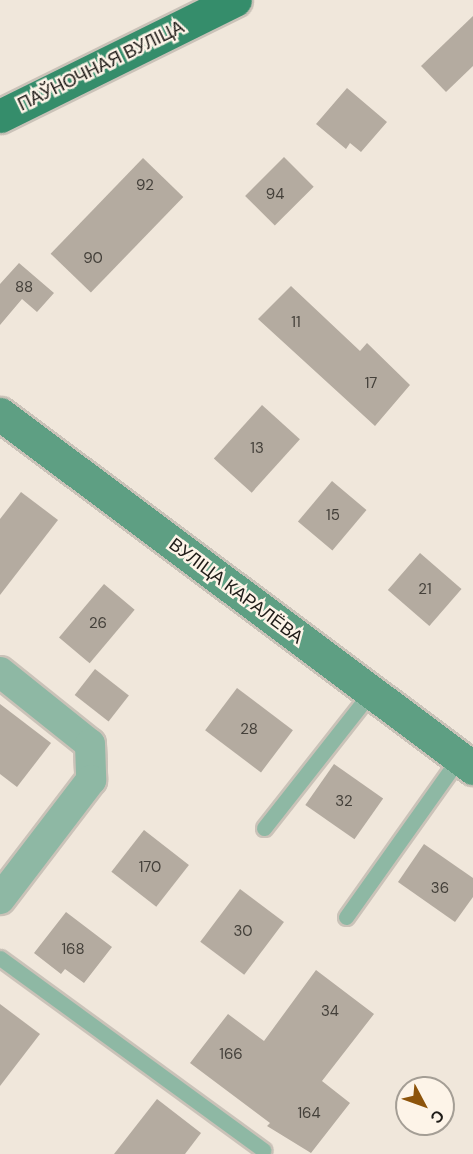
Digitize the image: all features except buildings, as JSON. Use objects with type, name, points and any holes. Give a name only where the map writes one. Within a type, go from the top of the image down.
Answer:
[{"type":"main road","name":"ПАЎНОЧНАЯ ВУЛІЦА","points":[[0,116],[235,0]]},
{"type":"main road","name":"ВУЛІЦА КАРАЛЁВА","points":[[1,417],[466,763]]},
{"type":"street","points":[[0,672],[90,744],[91,780],[0,899]]},
{"type":"lane","points":[[264,828],[371,692]]},
{"type":"lane","points":[[346,917],[466,763]]},
{"type":"lane","points":[[0,958],[263,1150]]}]
